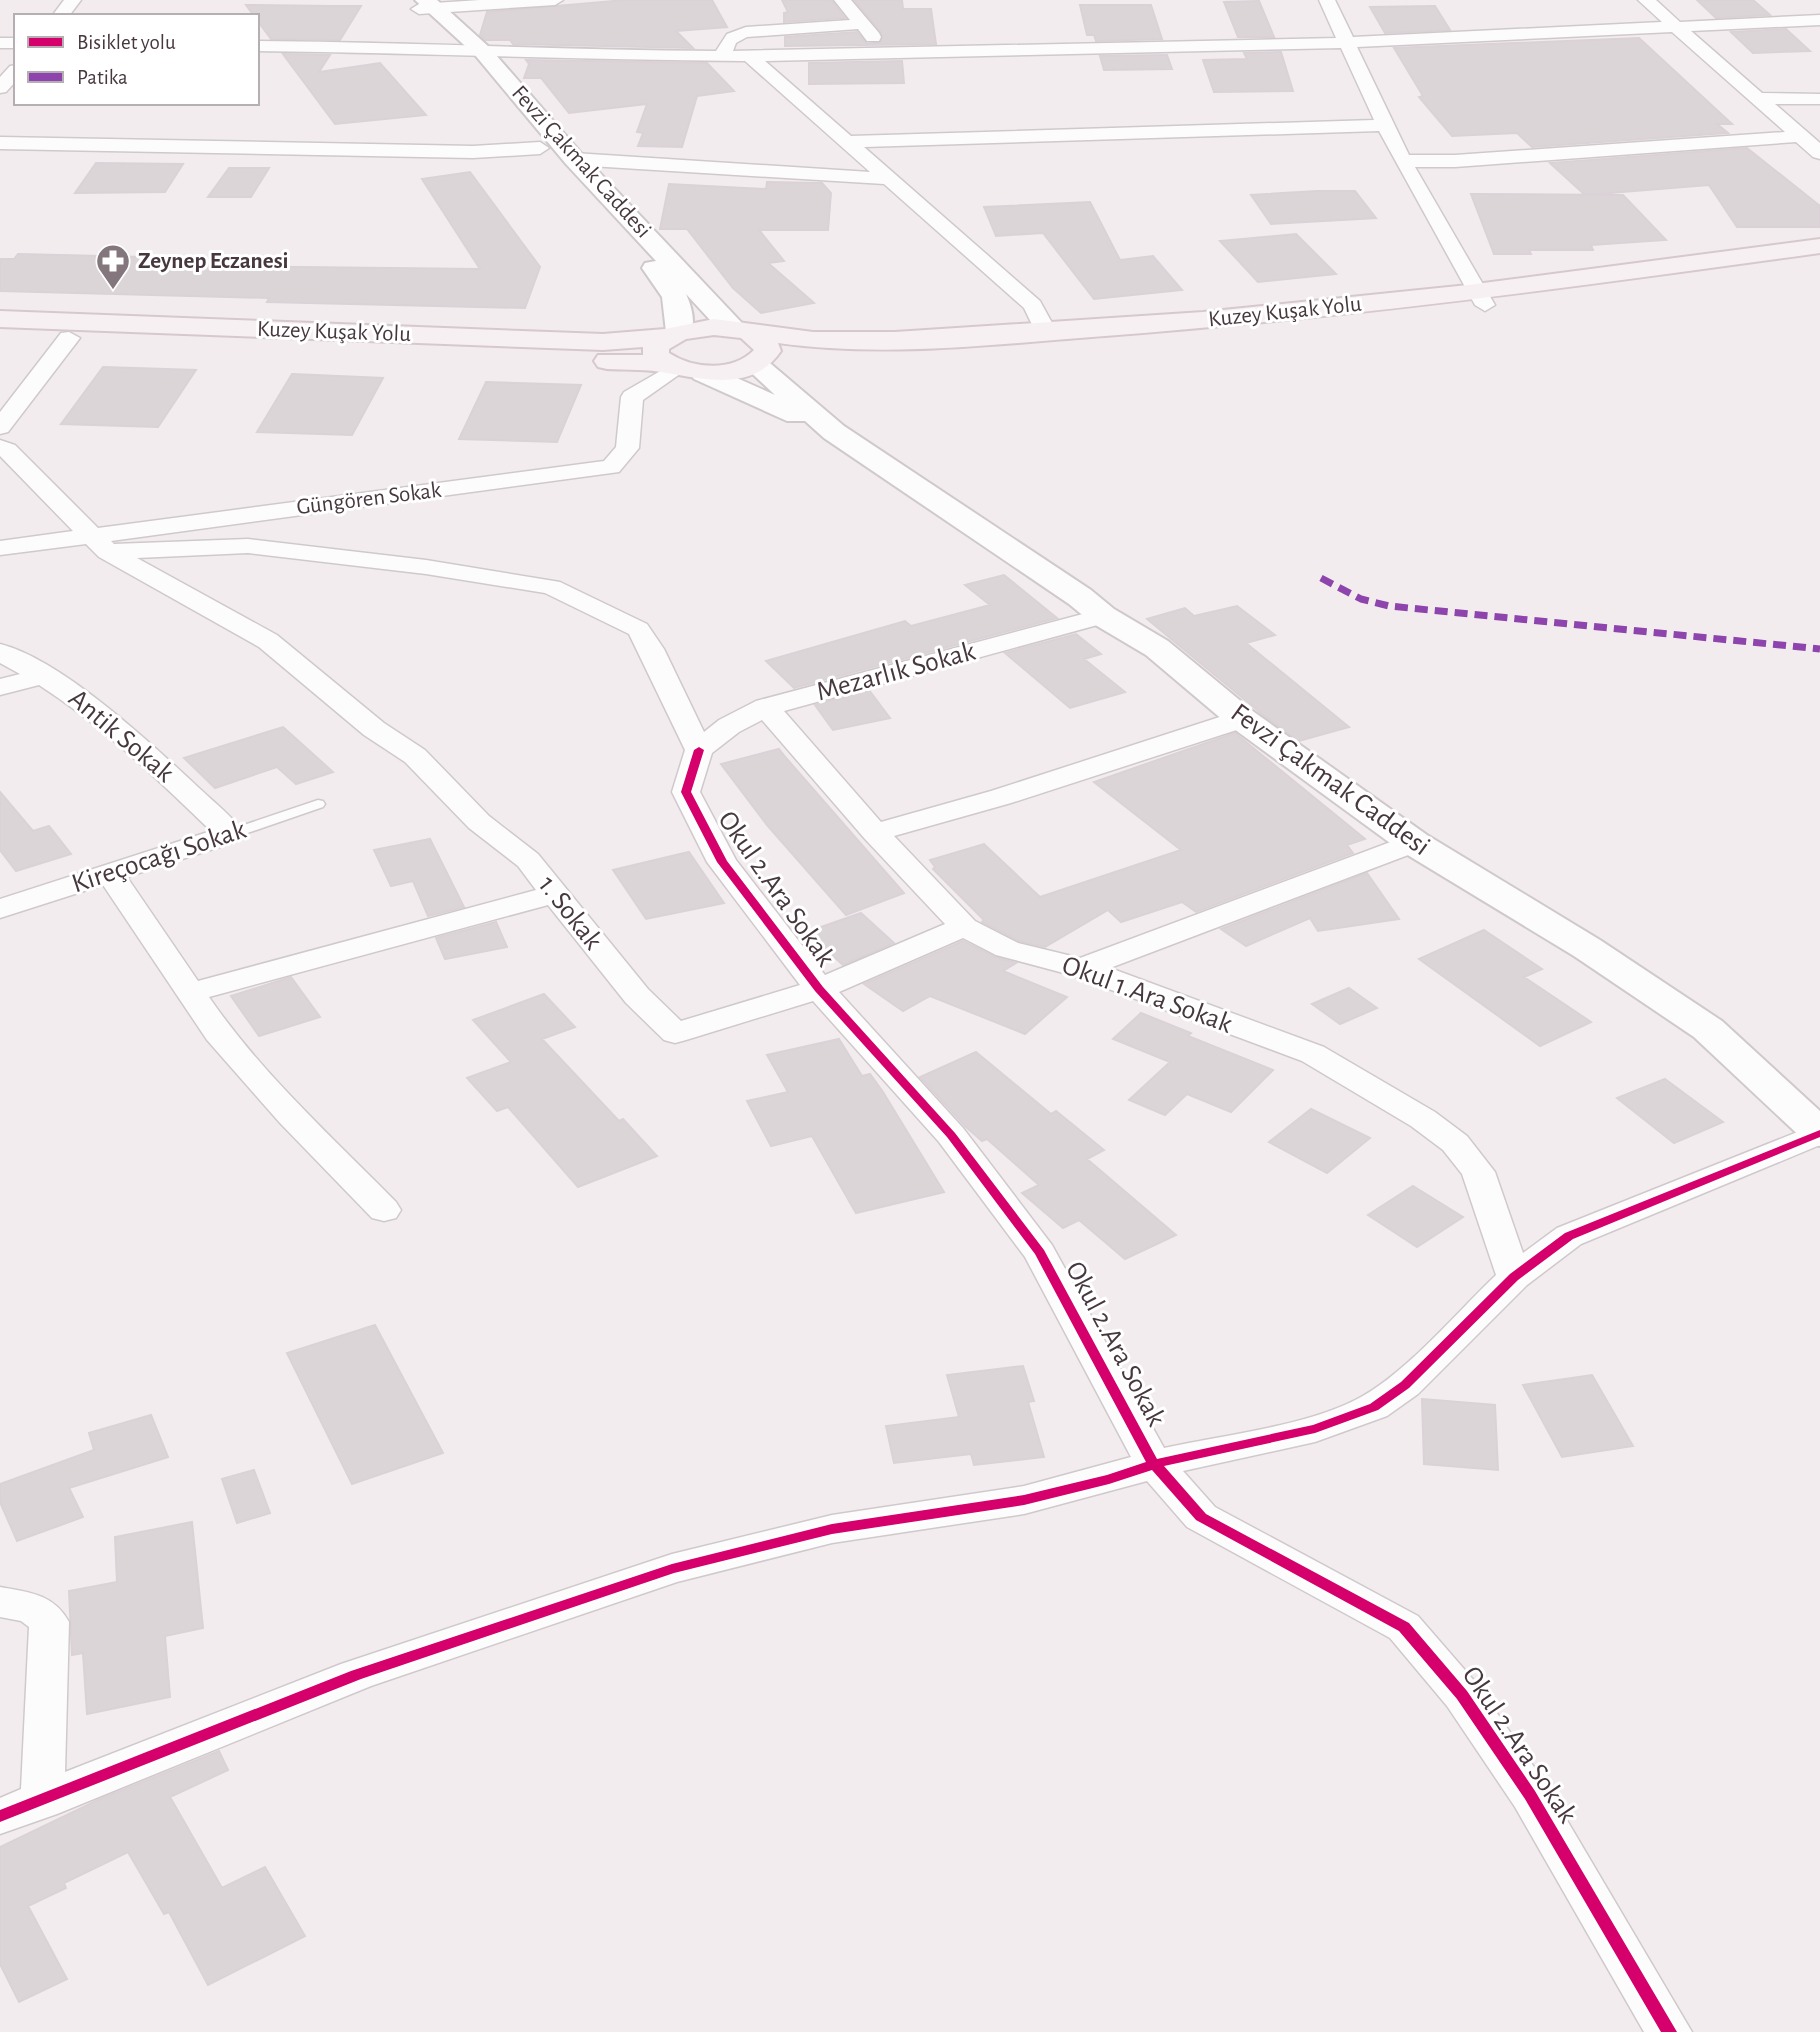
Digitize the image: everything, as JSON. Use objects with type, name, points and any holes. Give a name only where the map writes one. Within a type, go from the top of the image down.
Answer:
[{"type":"main road","name":"Kuzey Kuşak Yolu","points":[[0,319],[589,341],[673,334],[714,327],[820,340],[1046,332],[1481,299],[1820,246]]},
{"type":"main road","name":"Kuzey Kuşak Yolu","points":[[0,336],[538,355],[671,367],[703,373],[732,371],[759,361],[1224,331],[1820,258]]},
{"type":"main road","points":[[739,330],[766,344],[768,351],[759,361]]},
{"type":"main road","points":[[671,367],[656,356],[656,346],[673,334]]},
{"type":"street","points":[[62,14],[73,0]]},
{"type":"street","points":[[422,4],[555,0]]},
{"type":"street","points":[[842,0],[885,52]]},
{"type":"street","points":[[1327,0],[1402,161],[1481,299]]},
{"type":"street","points":[[1646,0],[1820,153]]},
{"type":"street","points":[[422,4],[454,48],[540,148],[672,288],[681,311],[673,334]]},
{"type":"street","name":"Fevzi Çakmak Caddesi","points":[[422,4],[482,51],[574,159],[739,330]]},
{"type":"street","points":[[259,46],[749,56],[1348,42],[1820,20]]},
{"type":"street","points":[[723,56],[727,41],[746,32],[864,24]]},
{"type":"street","points":[[749,56],[844,142],[892,179],[1032,305],[1046,332]]},
{"type":"street","points":[[0,88],[14,72]]},
{"type":"street","points":[[1755,98],[1820,99]]},
{"type":"street","points":[[844,142],[1384,125]]},
{"type":"street","points":[[1402,161],[1455,161],[1802,136]]},
{"type":"street","points":[[0,143],[473,152],[540,148]]},
{"type":"street","points":[[574,159],[892,179]]},
{"type":"street","points":[[0,428],[69,338]]},
{"type":"street","points":[[759,361],[834,432]]},
{"type":"street","name":"Güngören Sokak","points":[[0,548],[98,544],[611,467],[626,448],[632,397],[671,367]]},
{"type":"street","points":[[703,373],[834,432]]},
{"type":"street","name":"Fevzi Çakmak Caddesi","points":[[834,432],[1080,597],[1103,616],[1157,648],[1242,719],[1414,843],[1587,948],[1707,1029],[1820,1133]]},
{"type":"street","name":"1. Sokak","points":[[0,447],[7,450],[98,544],[268,640],[374,729],[415,755],[457,801],[528,860],[637,996],[675,1033],[819,989]]},
{"type":"street","points":[[98,544],[248,546],[426,567],[551,587],[638,629],[651,649],[699,750]]},
{"type":"street","name":"Mezarlık Sokak","points":[[699,750],[729,726],[766,707],[1103,616]]},
{"type":"street","name":"Antik Sokak","points":[[0,652],[46,675],[138,745],[231,834]]},
{"type":"street","points":[[0,687],[46,675]]},
{"type":"street","name":"Okul 1.Ara Sokak","points":[[766,707],[875,833],[964,927],[1007,949],[1082,968],[1313,1054],[1423,1119],[1455,1143],[1478,1172],[1514,1277]]},
{"type":"street","points":[[875,833],[1000,797],[1242,719]]},
{"type":"street","name":"Okul 2.Ara Sokak","points":[[699,750],[686,792],[698,820],[722,862],[819,989],[951,1135],[1040,1253],[1154,1464],[1201,1517],[1404,1627],[1462,1695],[1530,1795],[1669,2032]]},
{"type":"street","name":"Kireçocağı Sokak","points":[[2,905],[231,834]]},
{"type":"street","points":[[1082,968],[1414,843]]},
{"type":"street","points":[[109,873],[190,993],[245,1065],[384,1210]]},
{"type":"street","points":[[190,993],[555,894]]},
{"type":"street","points":[[819,989],[964,927]]},
{"type":"street","points":[[0,1816],[356,1675],[672,1569],[832,1529],[1024,1500],[1109,1479],[1154,1464],[1315,1429],[1374,1407],[1405,1385],[1514,1277],[1569,1236],[1820,1133]]},
{"type":"street","points":[[0,1602],[33,1608],[49,1622],[42,1801]]},
{"type":"lane","name":"Kireçocağı Sokak","points":[[231,834],[318,804]]},
{"type":"building","points":[[625,0],[712,0],[727,27],[676,31],[693,48],[513,44],[510,40],[485,40],[480,35],[487,12]]},
{"type":"building","points":[[782,0],[831,0],[845,18],[784,22],[784,13],[788,12]]},
{"type":"building","points":[[854,0],[902,0],[903,9],[931,9],[936,44],[785,46],[785,37],[857,32],[867,44],[881,42],[881,32]]},
{"type":"building","points":[[1697,0],[1753,0],[1770,15],[1716,18]]},
{"type":"building","points":[[1259,1],[1274,37],[1238,37],[1224,2]]},
{"type":"building","points":[[246,5],[361,6],[340,40],[271,39],[259,23],[259,14],[253,14]]},
{"type":"building","points":[[1080,5],[1151,5],[1162,39],[1096,41],[1094,35],[1087,35]]},
{"type":"building","points":[[1435,6],[1450,30],[1385,33],[1370,7]]},
{"type":"building","points":[[1786,29],[1810,51],[1753,53],[1731,32]]},
{"type":"building","points":[[1639,38],[1732,124],[1717,124],[1728,133],[1532,147],[1517,133],[1452,136],[1419,97],[1423,96],[1394,48]]},
{"type":"building","points":[[1281,52],[1293,91],[1214,92],[1203,60],[1247,59],[1244,53]]},
{"type":"building","points":[[283,54],[330,55],[319,72],[380,63],[426,115],[335,124]]},
{"type":"building","points":[[1167,55],[1172,69],[1104,70],[1100,56]]},
{"type":"building","points":[[526,60],[707,63],[734,91],[697,96],[682,147],[638,146],[643,133],[637,132],[647,104],[569,113],[541,78],[524,78],[529,64]]},
{"type":"building","points":[[902,61],[904,83],[809,84],[809,63]]},
{"type":"building","points":[[1747,148],[1820,206],[1820,227],[1737,227],[1709,185],[1585,195],[1550,163]]},
{"type":"building","points":[[96,163],[183,164],[165,192],[75,193]]},
{"type":"building","points":[[229,168],[269,168],[251,197],[208,197]]},
{"type":"building","points":[[470,172],[540,267],[525,308],[267,302],[269,298],[0,291],[0,259],[14,259],[18,254],[189,258],[206,260],[208,266],[480,269],[422,179]]},
{"type":"building","points":[[767,182],[822,183],[831,193],[828,230],[759,230],[784,261],[768,263],[814,303],[761,313],[733,288],[687,229],[660,229],[669,184],[766,189]]},
{"type":"building","points":[[1355,191],[1376,218],[1271,224],[1251,195]]},
{"type":"building","points":[[1471,194],[1623,195],[1666,240],[1591,245],[1593,250],[1529,250],[1531,254],[1494,254]]},
{"type":"building","points":[[1090,202],[1120,260],[1153,256],[1182,290],[1094,299],[1043,233],[996,236],[984,207]]},
{"type":"building","points":[[1296,234],[1336,274],[1258,282],[1220,241]]},
{"type":"building","points":[[103,367],[196,370],[158,427],[61,424]]},
{"type":"building","points":[[292,374],[383,378],[352,435],[257,432]]},
{"type":"building","points":[[486,382],[581,385],[557,442],[459,439]]},
{"type":"building","points":[[1004,575],[1057,618],[794,688],[766,661],[905,621],[911,626],[990,605],[965,585]]},
{"type":"building","points":[[1237,606],[1275,635],[1246,643],[1349,727],[1299,741],[1262,714],[1147,619],[1185,608],[1194,616]]},
{"type":"building","points":[[1076,634],[1101,654],[1084,659],[1125,692],[1070,708],[1005,653]]},
{"type":"building","points":[[869,690],[890,718],[833,730],[815,705]]},
{"type":"building","points":[[283,727],[333,772],[296,784],[277,767],[215,788],[184,758]]},
{"type":"building","points":[[1235,733],[1365,839],[1347,845],[1353,853],[1196,912],[1182,902],[1121,922],[1108,910],[1045,947],[1019,941],[982,922],[984,920],[933,869],[935,867],[930,860],[984,844],[1040,897],[1181,850],[1094,782]]},
{"type":"building","points":[[779,749],[904,893],[846,915],[767,825],[721,764]]},
{"type":"building","points":[[0,792],[33,831],[49,826],[71,854],[16,871],[0,850]]},
{"type":"building","points":[[430,839],[464,907],[428,916],[413,881],[391,886],[374,850]]},
{"type":"building","points":[[689,852],[724,903],[646,919],[613,870]]},
{"type":"building","points":[[1367,873],[1399,919],[1318,931],[1310,918],[1246,946],[1221,929]]},
{"type":"building","points":[[861,913],[894,943],[843,965],[807,932]]},
{"type":"building","points":[[496,922],[507,947],[445,959],[436,938]]},
{"type":"building","points":[[1484,930],[1542,969],[1524,977],[1591,1022],[1540,1046],[1419,959]]},
{"type":"building","points":[[963,941],[995,957],[1016,963],[1003,971],[1067,997],[1025,1034],[930,996],[903,1011],[864,984]]},
{"type":"building","points":[[291,977],[320,1017],[259,1036],[231,996]]},
{"type":"building","points":[[1349,988],[1377,1008],[1340,1024],[1312,1004]]},
{"type":"building","points":[[544,994],[575,1027],[542,1039],[619,1121],[623,1119],[657,1156],[578,1187],[508,1107],[497,1111],[467,1078],[511,1062],[473,1020]]},
{"type":"building","points":[[1141,1013],[1191,1033],[1188,1036],[1273,1070],[1231,1112],[1187,1094],[1165,1115],[1129,1100],[1170,1062],[1113,1039]]},
{"type":"building","points":[[839,1039],[862,1076],[870,1074],[883,1092],[944,1192],[856,1213],[812,1136],[771,1146],[747,1101],[788,1092],[767,1055]]},
{"type":"building","points":[[976,1052],[1051,1114],[1056,1111],[1104,1150],[1087,1159],[1176,1235],[1125,1259],[1079,1220],[1063,1228],[1022,1193],[1039,1185],[987,1139],[982,1141],[966,1127],[920,1077]]},
{"type":"building","points":[[1665,1079],[1723,1122],[1674,1143],[1617,1098]]},
{"type":"building","points":[[1311,1109],[1370,1138],[1327,1173],[1269,1142]]},
{"type":"building","points":[[1413,1186],[1463,1217],[1417,1247],[1368,1215]]},
{"type":"building","points":[[375,1325],[443,1453],[352,1484],[287,1353]]},
{"type":"building","points":[[1023,1366],[1034,1401],[1028,1402],[1044,1457],[974,1465],[971,1454],[894,1463],[886,1426],[959,1417],[947,1375]]},
{"type":"building","points":[[1592,1375],[1633,1446],[1562,1457],[1523,1385]]},
{"type":"building","points":[[1422,1399],[1495,1405],[1498,1470],[1424,1464]]},
{"type":"building","points":[[151,1415],[168,1457],[69,1488],[83,1517],[17,1541],[0,1502],[0,1484],[94,1450],[89,1433]]},
{"type":"building","points":[[254,1470],[270,1513],[237,1523],[222,1479]]},
{"type":"building","points":[[192,1522],[203,1628],[165,1636],[170,1697],[87,1714],[83,1653],[72,1655],[69,1591],[117,1582],[115,1537]]},
{"type":"building","points":[[219,1751],[228,1770],[170,1797],[222,1888],[265,1867],[305,1936],[208,1985],[169,1912],[164,1914],[128,1852],[64,1883],[66,1888],[28,1906],[67,1979],[19,2002],[0,1964],[0,1847],[98,1800]]},
{"type":"marked path","points":[[1321,578],[1361,599],[1389,606],[1820,649]]},
{"type":"cycle path","points":[[699,750],[686,792],[722,862],[819,989],[951,1135],[1040,1253],[1154,1464],[1201,1517],[1404,1627],[1462,1695],[1530,1795],[1669,2032]]},
{"type":"cycle path","points":[[0,1816],[356,1675],[672,1569],[832,1529],[1024,1500],[1109,1479],[1154,1464],[1315,1429],[1374,1407],[1405,1385],[1514,1277],[1569,1236],[1819,1133]]},
{"type":"place","name":"Zeynep Eczanesi","points":[[113,291]]}]
